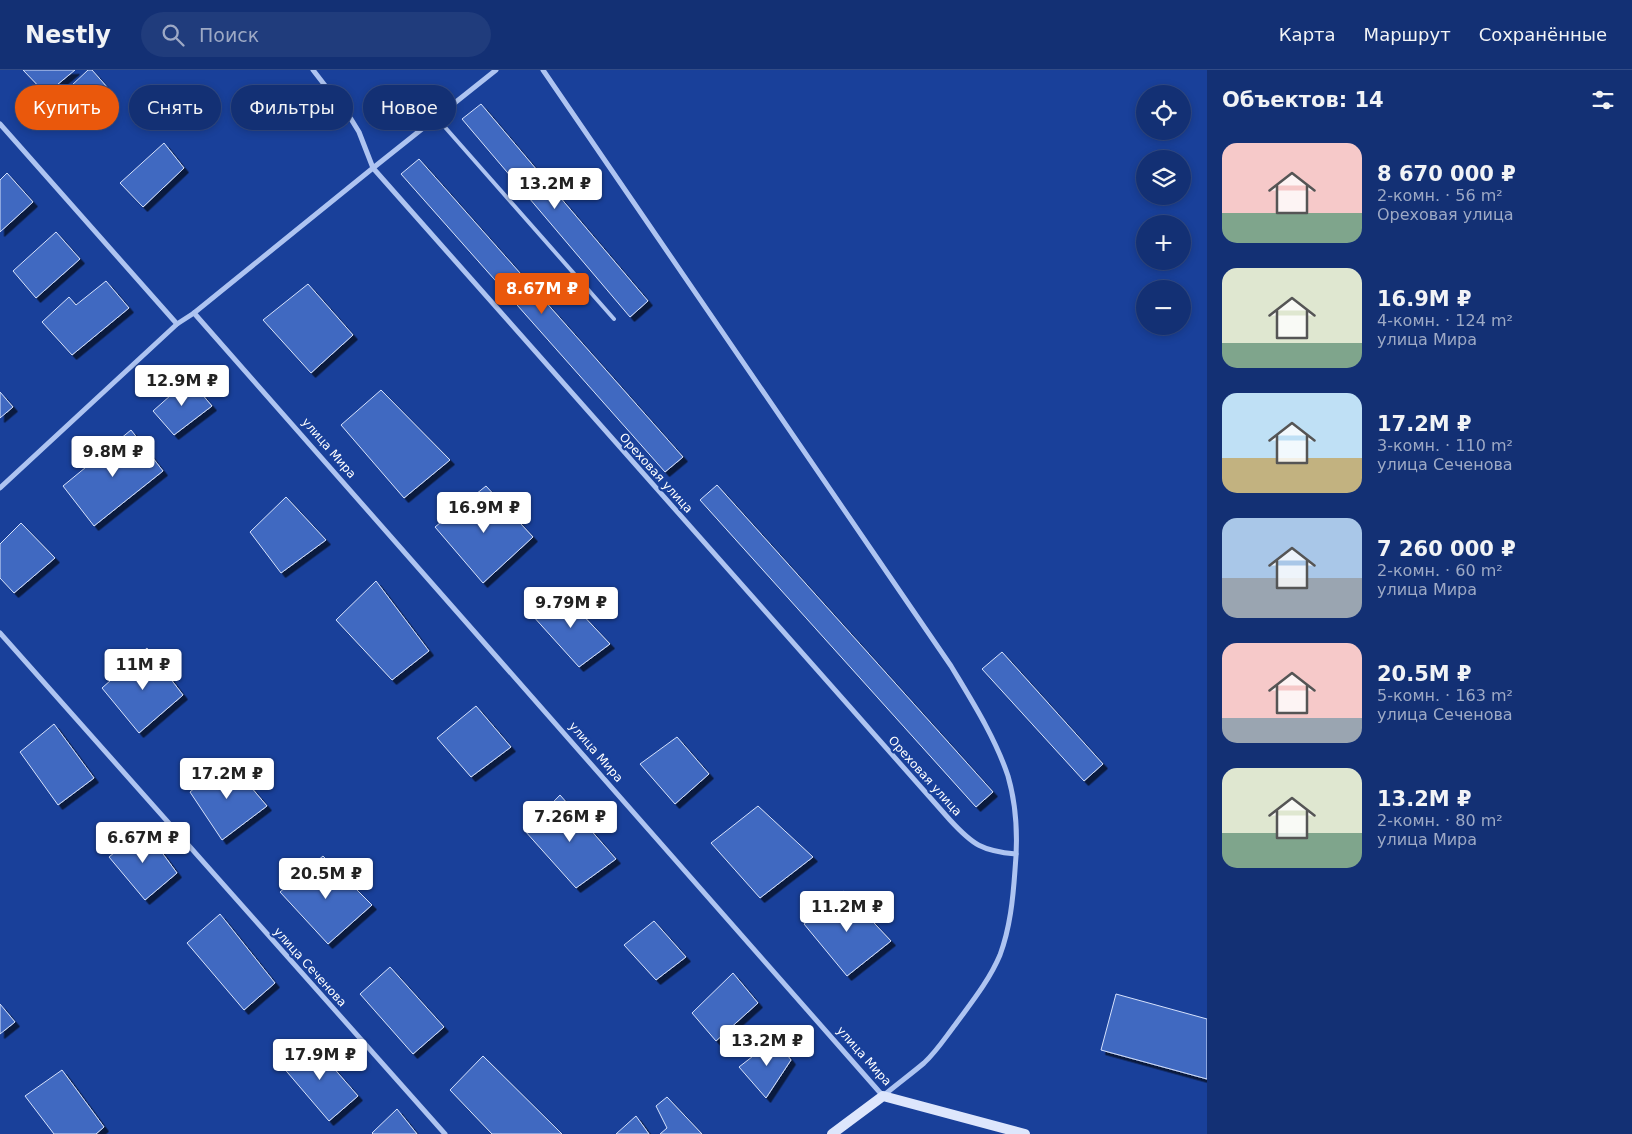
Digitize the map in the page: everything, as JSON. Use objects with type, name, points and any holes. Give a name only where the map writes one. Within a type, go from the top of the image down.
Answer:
[{"type":"street","name":"Ореховая улица","points":[[313,70],[359,132],[372,168],[963,834],[985,849],[1016,854]]},
{"type":"street","points":[[456,102],[496,70]]},
{"type":"street","points":[[543,70],[945,658],[973,703],[1000,754],[1008,776],[1016,817],[1016,854],[1011,910],[1000,954],[990,975],[939,1046],[925,1062],[832,1134]]},
{"type":"street","points":[[0,124],[177,324]]},
{"type":"street","points":[[0,488],[177,324],[194,313],[421,130]]},
{"type":"street","name":"улица Мира","points":[[194,313],[883,1096],[1025,1134]]},
{"type":"street","name":"улица Сеченова","points":[[0,634],[445,1134]]},
{"type":"lane","points":[[447,130],[614,319]]},
{"type":"building","points":[[23,70],[75,70],[57,85],[37,85]]},
{"type":"building","points":[[88,70],[92,70],[105,85],[72,85]]},
{"type":"building","points":[[481,104],[648,301],[630,317],[462,119]]},
{"type":"building","points":[[164,143],[184,168],[143,207],[120,183]]},
{"type":"building","points":[[419,159],[683,457],[665,472],[401,174]]},
{"type":"building","points":[[7,173],[33,202],[0,232],[0,180]]},
{"type":"building","points":[[56,232],[80,259],[36,298],[13,271]]},
{"type":"building","points":[[106,281],[129,308],[72,355],[42,322],[69,297],[76,305]]},
{"type":"building","points":[[308,284],[353,335],[311,373],[263,320]]},
{"type":"building","points":[[189,379],[212,406],[174,435],[153,411]]},
{"type":"building","points":[[381,390],[450,460],[404,498],[341,425]]},
{"type":"building","points":[[0,392],[13,407],[0,418]]},
{"type":"building","points":[[131,430],[163,471],[94,526],[63,486]]},
{"type":"building","points":[[717,485],[993,792],[976,807],[700,500]]},
{"type":"building","points":[[486,486],[533,537],[483,583],[435,527]]},
{"type":"building","points":[[286,497],[326,540],[281,573],[250,532]]},
{"type":"building","points":[[21,523],[55,558],[14,593],[0,578],[0,544]]},
{"type":"building","points":[[376,581],[429,651],[392,680],[336,620]]},
{"type":"building","points":[[560,591],[610,644],[579,667],[532,615]]},
{"type":"building","points":[[147,648],[183,695],[139,733],[102,688]]},
{"type":"building","points":[[1002,652],[1103,764],[1084,781],[982,669]]},
{"type":"building","points":[[476,706],[511,747],[471,777],[437,738]]},
{"type":"building","points":[[54,724],[94,778],[58,805],[20,752]]},
{"type":"building","points":[[677,737],[709,774],[675,804],[640,764]]},
{"type":"building","points":[[228,760],[267,806],[222,840],[190,792]]},
{"type":"building","points":[[560,795],[616,859],[576,888],[525,831]]},
{"type":"building","points":[[758,806],[813,857],[760,898],[711,843]]},
{"type":"building","points":[[144,828],[177,873],[145,900],[109,857]]},
{"type":"building","points":[[323,856],[372,905],[328,944],[280,892]]},
{"type":"building","points":[[844,891],[891,941],[847,976],[804,924]]},
{"type":"building","points":[[220,914],[275,983],[244,1010],[187,943]]},
{"type":"building","points":[[654,921],[686,957],[656,980],[624,945]]},
{"type":"building","points":[[390,967],[444,1027],[413,1054],[360,994]]},
{"type":"building","points":[[733,973],[758,1003],[716,1041],[692,1013]]},
{"type":"building","points":[[1116,994],[1207,1019],[1207,1079],[1101,1050]]},
{"type":"building","points":[[0,1004],[15,1022],[0,1034]]},
{"type":"building","points":[[775,1039],[791,1060],[766,1098],[739,1067]]},
{"type":"building","points":[[311,1042],[358,1096],[329,1121],[282,1066]]},
{"type":"building","points":[[483,1056],[562,1134],[492,1134],[450,1090]]},
{"type":"building","points":[[62,1070],[104,1127],[96,1134],[54,1134],[25,1096]]},
{"type":"building","points":[[667,1097],[702,1134],[660,1134],[667,1128],[656,1106]]},
{"type":"building","points":[[397,1109],[417,1134],[372,1133]]},
{"type":"building","points":[[636,1116],[649,1134],[616,1134]]}]
